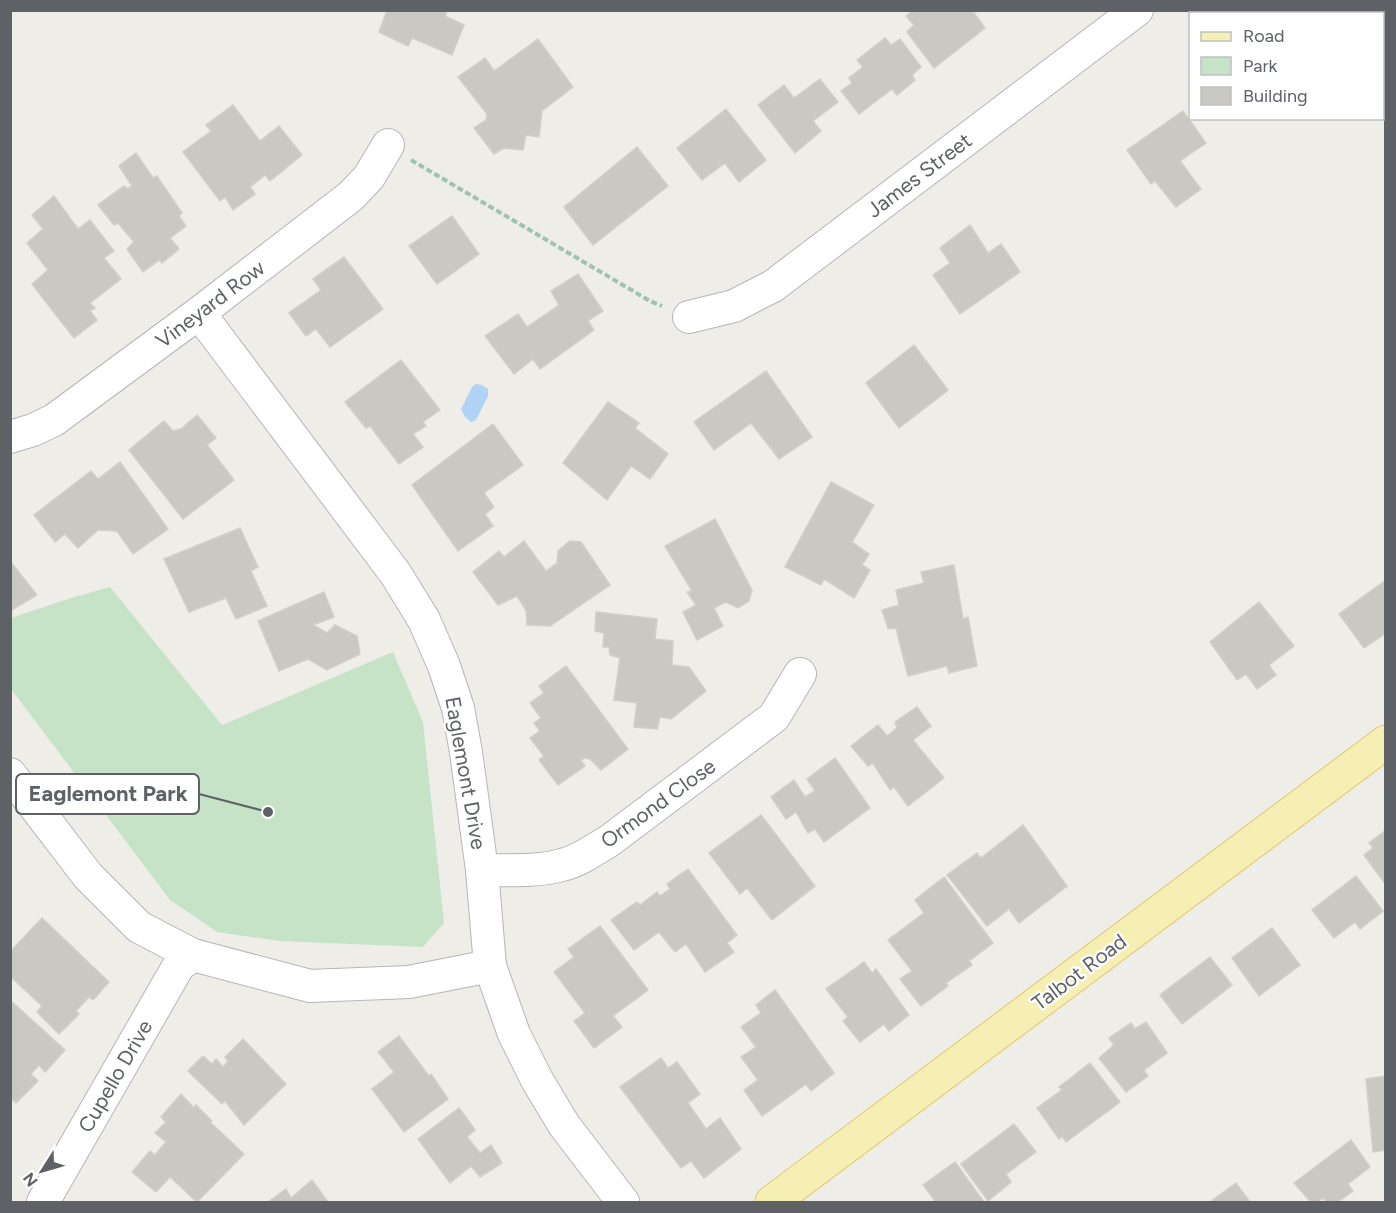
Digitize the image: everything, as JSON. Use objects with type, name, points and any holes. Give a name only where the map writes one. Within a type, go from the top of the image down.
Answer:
[{"type":"main road","name":"Talbot Road","points":[[772,1203],[1386,742]]},
{"type":"street","name":"James Street","points":[[689,317],[734,306],[773,286],[1137,10]]},
{"type":"street","name":"Vineyard Row","points":[[10,437],[54,420],[351,196],[369,177],[388,145]]},
{"type":"street","name":"Eaglemont Drive","points":[[198,313],[394,573],[424,620],[444,666],[458,708],[482,870],[490,966],[514,1034],[537,1080],[564,1125],[623,1203]]},
{"type":"street","name":"Ormond Close","points":[[482,870],[530,870],[563,865],[609,842],[774,717],[800,674]]},
{"type":"street","points":[[10,774],[88,876],[139,927],[193,955],[310,986],[409,982],[490,966]]},
{"type":"street","name":"Cupello Drive","points":[[43,1203],[178,965],[193,955]]},
{"type":"path","points":[[388,145],[650,301],[689,317]]},
{"type":"green space","points":[[110,587],[222,725],[393,652],[423,722],[444,923],[423,947],[279,941],[217,932],[170,900],[11,689],[11,618]]},
{"type":"water","points":[[476,384],[488,389],[488,396],[476,420],[471,422],[461,409],[472,387]]},
{"type":"building","points":[[387,10],[447,10],[445,16],[464,25],[452,55],[412,38],[408,46],[379,32]]},
{"type":"building","points":[[914,10],[972,10],[985,28],[934,68],[907,32],[914,25],[906,16]]},
{"type":"building","points":[[1347,10],[1386,10],[1386,58],[1384,58],[1384,12],[1348,12]]},
{"type":"building","points":[[885,38],[891,45],[900,39],[921,67],[912,75],[915,80],[897,95],[892,89],[859,114],[841,91],[852,83],[849,78],[863,67],[857,60]]},
{"type":"building","points":[[538,39],[573,87],[542,111],[539,137],[526,135],[523,150],[504,148],[494,154],[474,128],[486,120],[487,114],[458,77],[485,58],[494,71]]},
{"type":"building","points":[[820,79],[838,102],[813,121],[821,131],[795,153],[758,105],[784,85],[794,98]]},
{"type":"building","points":[[233,105],[260,141],[279,126],[302,155],[270,181],[265,175],[250,187],[255,194],[233,210],[225,197],[220,201],[183,152],[211,131],[206,125]]},
{"type":"building","points":[[726,109],[766,160],[739,182],[725,163],[702,180],[677,148]]},
{"type":"building","points":[[1183,111],[1206,143],[1180,161],[1201,189],[1176,207],[1155,181],[1151,184],[1127,150]]},
{"type":"building","points":[[637,147],[668,186],[593,245],[564,207]]},
{"type":"building","points":[[136,153],[153,178],[157,176],[182,213],[179,216],[186,226],[170,238],[179,249],[162,263],[159,260],[143,272],[127,249],[134,242],[118,223],[114,225],[98,205],[124,186],[127,189],[132,186],[119,166]]},
{"type":"building","points":[[54,196],[78,229],[90,220],[114,251],[104,258],[121,279],[90,303],[95,308],[90,311],[97,320],[74,338],[32,284],[48,270],[27,243],[43,229],[32,215]]},
{"type":"building","points":[[452,216],[479,254],[437,284],[409,246]]},
{"type":"building","points":[[970,225],[988,253],[1001,244],[1020,272],[960,314],[933,275],[950,263],[940,248]]},
{"type":"building","points":[[344,257],[383,309],[330,347],[316,329],[306,336],[289,313],[321,290],[313,279]]},
{"type":"building","points":[[578,274],[603,311],[588,321],[594,330],[540,369],[533,359],[514,374],[485,336],[518,314],[527,327],[559,305],[551,291]]},
{"type":"building","points":[[914,345],[948,390],[899,428],[866,383]]},
{"type":"building","points":[[401,360],[440,410],[423,422],[426,426],[413,434],[423,447],[399,464],[370,426],[366,428],[345,402]]},
{"type":"building","points":[[766,371],[812,437],[779,459],[751,423],[714,450],[694,422]]},
{"type":"building","points":[[608,402],[639,423],[635,428],[668,454],[650,479],[631,466],[607,500],[563,463]]},
{"type":"building","points":[[197,415],[216,438],[207,445],[234,480],[183,519],[129,450],[164,421],[173,431],[181,429]]},
{"type":"building","points":[[493,424],[523,465],[484,493],[494,507],[485,514],[493,526],[458,551],[412,485]]},
{"type":"building","points":[[120,462],[168,529],[133,554],[117,531],[98,530],[78,548],[65,534],[55,542],[34,515],[91,471],[98,479]]},
{"type":"building","points":[[831,482],[874,505],[852,542],[869,554],[862,565],[870,570],[854,598],[824,579],[821,585],[785,567]]},
{"type":"building","points":[[715,519],[752,590],[749,601],[738,608],[726,602],[714,608],[723,626],[697,640],[683,612],[696,605],[687,592],[692,591],[665,546]]},
{"type":"building","points":[[240,528],[258,567],[251,571],[267,606],[236,619],[226,598],[189,612],[164,559]]},
{"type":"building","points":[[524,541],[546,571],[557,563],[558,551],[570,541],[581,542],[610,585],[550,626],[527,625],[526,610],[517,596],[498,605],[473,572],[499,551],[504,557]]},
{"type":"building","points":[[10,561],[37,595],[12,610],[10,609]]},
{"type":"building","points":[[954,565],[963,619],[968,617],[977,666],[949,673],[947,666],[908,676],[896,628],[888,629],[882,610],[899,605],[896,590],[924,583],[921,572]]},
{"type":"building","points":[[1386,580],[1386,633],[1364,648],[1339,614]]},
{"type":"building","points":[[324,592],[334,617],[313,625],[327,633],[335,625],[357,636],[360,654],[327,670],[308,659],[279,671],[258,621]]},
{"type":"building","points":[[1259,602],[1294,646],[1269,665],[1276,675],[1257,689],[1246,674],[1237,680],[1210,642]]},
{"type":"building","points":[[596,612],[657,619],[655,639],[673,641],[672,665],[689,667],[706,691],[671,719],[660,717],[657,729],[634,727],[637,703],[614,700],[620,658],[610,655],[609,647],[603,647],[604,633],[595,631]]},
{"type":"building","points":[[566,666],[628,749],[601,770],[590,759],[584,758],[581,761],[585,766],[558,785],[539,760],[544,756],[530,738],[540,731],[534,723],[541,718],[530,703],[544,693],[539,686]]},
{"type":"building","points":[[917,707],[931,726],[913,740],[944,778],[908,806],[894,787],[890,790],[873,763],[868,766],[851,746],[878,725],[887,736],[897,728],[895,722]]},
{"type":"building","points":[[835,758],[870,808],[824,842],[815,829],[808,833],[796,812],[786,819],[771,797],[794,780],[805,797],[815,791],[807,779]]},
{"type":"building","points":[[761,815],[815,886],[772,920],[747,888],[740,894],[709,853]]},
{"type":"building","points":[[1023,825],[1067,886],[1019,923],[1009,909],[987,926],[947,875],[977,853],[981,858]]},
{"type":"building","points":[[1386,830],[1386,885],[1364,855],[1373,848],[1369,843]]},
{"type":"building","points":[[688,869],[737,935],[727,943],[734,952],[705,972],[686,944],[675,952],[659,932],[634,950],[611,920],[637,902],[640,905],[657,892],[660,896],[670,889],[667,884]]},
{"type":"building","points":[[1356,876],[1383,911],[1360,929],[1355,922],[1334,938],[1312,910]]},
{"type":"building","points":[[944,877],[993,943],[969,961],[972,965],[946,983],[948,986],[921,1006],[900,979],[912,971],[888,940],[924,913],[915,900]]},
{"type":"building","points":[[42,918],[109,982],[93,1000],[89,997],[76,1011],[79,1014],[59,1034],[37,1012],[42,1006],[10,976],[10,952]]},
{"type":"building","points":[[600,926],[648,990],[613,1016],[622,1027],[594,1048],[574,1021],[585,1013],[554,972],[574,957],[568,949]]},
{"type":"building","points":[[1272,928],[1300,965],[1259,996],[1232,958]]},
{"type":"building","points":[[1210,957],[1232,985],[1182,1024],[1160,995]]},
{"type":"building","points":[[864,962],[872,973],[876,969],[909,1015],[889,1031],[884,1024],[860,1042],[843,1021],[848,1017],[826,989]]},
{"type":"building","points":[[775,990],[834,1073],[811,1091],[806,1084],[762,1116],[744,1090],[758,1080],[741,1057],[756,1047],[741,1027],[761,1013],[756,1005]]},
{"type":"building","points":[[10,1000],[65,1050],[45,1072],[39,1065],[31,1074],[38,1081],[16,1103],[10,1097]]},
{"type":"building","points":[[1146,1022],[1167,1053],[1144,1070],[1148,1076],[1126,1092],[1099,1058],[1114,1045],[1109,1038],[1131,1023],[1135,1029]]},
{"type":"building","points":[[399,1036],[429,1076],[431,1074],[448,1099],[404,1132],[372,1089],[394,1072],[378,1052]]},
{"type":"building","points":[[243,1039],[286,1084],[244,1125],[225,1101],[222,1104],[188,1071],[203,1056],[212,1064],[216,1059],[223,1067],[228,1061],[225,1057]]},
{"type":"building","points":[[661,1058],[668,1068],[677,1062],[700,1094],[688,1103],[706,1129],[720,1118],[741,1149],[704,1178],[691,1161],[681,1168],[620,1087]]},
{"type":"building","points":[[1090,1063],[1120,1102],[1066,1142],[1062,1136],[1059,1139],[1037,1108],[1062,1090],[1059,1087]]},
{"type":"building","points":[[1386,1076],[1386,1150],[1373,1152],[1366,1079]]},
{"type":"building","points":[[181,1094],[194,1108],[196,1105],[212,1121],[210,1122],[244,1154],[197,1202],[170,1177],[156,1192],[132,1172],[150,1151],[155,1155],[166,1142],[155,1133],[166,1122],[161,1117]]},
{"type":"building","points":[[459,1108],[475,1130],[467,1137],[480,1153],[491,1145],[502,1163],[480,1177],[471,1166],[450,1183],[418,1139]]},
{"type":"building","points":[[1014,1124],[1036,1152],[1006,1174],[1011,1182],[988,1201],[961,1164]]},
{"type":"building","points":[[1351,1140],[1370,1167],[1348,1184],[1353,1191],[1338,1202],[1327,1202],[1323,1198],[1317,1202],[1311,1202],[1294,1183]]},
{"type":"building","points":[[955,1162],[984,1202],[936,1202],[923,1185]]},
{"type":"building","points":[[312,1180],[328,1202],[268,1202],[286,1189],[291,1198]]},
{"type":"building","points":[[1236,1183],[1250,1202],[1210,1202]]},
{"type":"place","name":"Eaglemont Park","points":[[268,812]]}]
